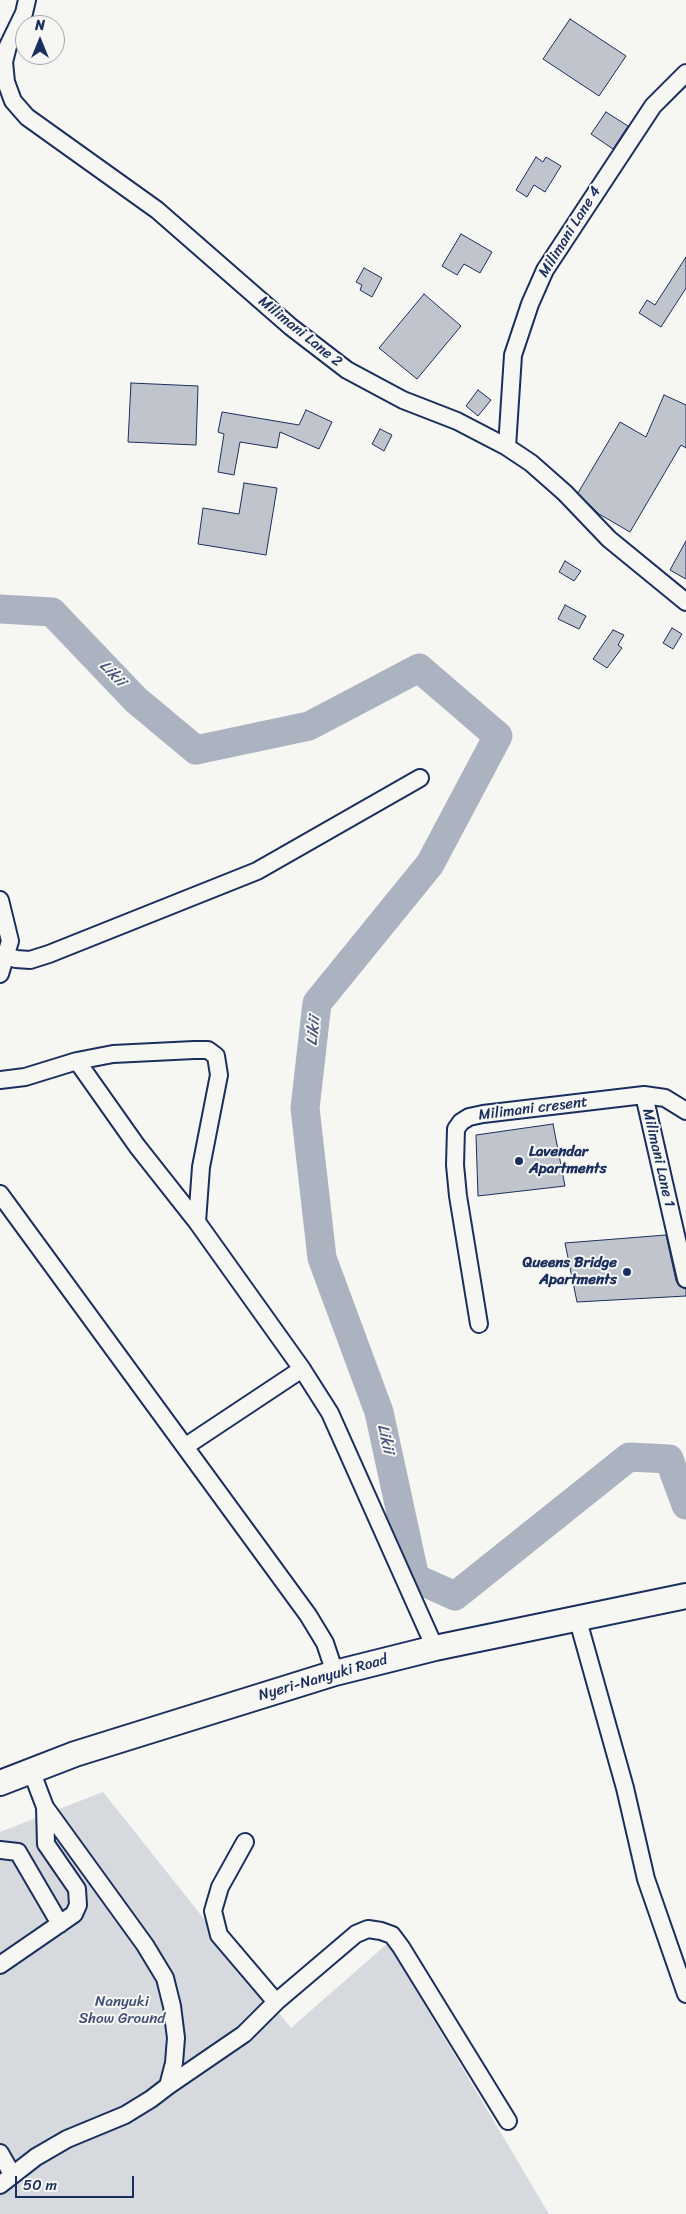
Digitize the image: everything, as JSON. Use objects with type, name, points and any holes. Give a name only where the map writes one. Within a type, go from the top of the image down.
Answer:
[{"type":"highway","name":"Nyeri-Nanyuki Road","points":[[0,1783],[106,1744],[335,1673],[435,1648],[686,1596]]},
{"type":"street","name":"Milimani Lane 2","points":[[27,0],[24,13],[8,46],[4,62],[6,82],[12,101],[27,117],[157,210],[291,327],[347,370],[403,400],[457,421],[507,447],[538,469],[565,493],[609,539],[686,602]]},
{"type":"street","name":"Milimani Lane 4","points":[[507,447],[513,355],[530,304],[545,270],[653,106],[685,76]]},
{"type":"street","points":[[3,955],[30,960],[49,954],[257,871],[420,778]]},
{"type":"street","points":[[0,900],[10,941],[3,955],[0,974]]},
{"type":"street","points":[[0,1080],[25,1077],[76,1061],[113,1054],[208,1050],[216,1056],[220,1075],[201,1167],[197,1222]]},
{"type":"street","points":[[76,1061],[136,1146],[197,1222],[302,1369],[330,1413],[350,1452],[364,1491],[435,1648]]},
{"type":"street","name":"Milimani cresent","points":[[479,1324],[458,1196],[455,1165],[456,1129],[462,1122],[469,1117],[483,1114],[644,1095],[673,1101],[686,1111]]},
{"type":"street","name":"Milimani Lane 1","points":[[644,1095],[686,1279]]},
{"type":"street","points":[[0,1194],[318,1628],[335,1673]]},
{"type":"street","points":[[186,1446],[302,1369]]},
{"type":"street","points":[[577,1618],[625,1788],[646,1879],[686,1994]]},
{"type":"street","points":[[31,1770],[45,1806],[145,1945],[165,1978],[172,2006],[176,2038],[174,2063],[168,2086]]},
{"type":"street","points":[[0,1965],[74,1914],[79,1896],[70,1877],[52,1855],[46,1844],[45,1806]]},
{"type":"street","points":[[245,1842],[220,1887],[213,1911],[219,1935],[276,2002]]},
{"type":"street","points":[[0,1850],[18,1852],[60,1924]]},
{"type":"street","points":[[0,2185],[36,2157],[67,2139],[125,2115],[244,2034],[276,2002],[356,1934],[368,1929],[381,1931],[392,1936],[508,2121]]},
{"type":"street","points":[[0,2153],[12,2174]]},
{"type":"green space","name":"Nanyuki Show Ground","points":[[103,1792],[291,2028],[388,1943],[549,2214],[0,2214],[0,1832]]},
{"type":"building","points":[[570,19],[626,56],[599,96],[543,59]]},
{"type":"building","points":[[606,112],[628,126],[613,149],[591,134]]},
{"type":"building","points":[[536,157],[543,162],[546,157],[561,166],[545,192],[534,185],[527,197],[516,190]]},
{"type":"building","points":[[461,234],[492,252],[480,273],[464,264],[457,275],[442,266]]},
{"type":"building","points":[[686,257],[686,288],[661,327],[639,313],[647,300],[655,305]]},
{"type":"building","points":[[364,268],[382,278],[372,297],[360,290],[362,285],[356,282]]},
{"type":"building","points":[[424,294],[461,326],[417,379],[379,348]]},
{"type":"building","points":[[131,383],[198,386],[196,445],[128,442]]},
{"type":"building","points":[[478,390],[491,400],[478,416],[466,406]]},
{"type":"building","points":[[664,395],[686,405],[686,448],[681,445],[630,532],[599,514],[578,493],[620,422],[646,437]]},
{"type":"building","points":[[306,410],[332,422],[319,449],[280,432],[277,448],[240,442],[234,475],[218,472],[224,434],[218,432],[222,412],[299,425]]},
{"type":"building","points":[[380,429],[392,435],[384,451],[372,444]]},
{"type":"building","points":[[244,483],[277,488],[266,555],[198,544],[203,508],[239,514]]},
{"type":"building","points":[[686,541],[686,579],[670,570]]},
{"type":"building","points":[[565,561],[581,571],[574,581],[559,572]]},
{"type":"building","points":[[565,605],[586,616],[579,629],[558,619]]},
{"type":"building","points":[[672,628],[682,634],[673,649],[663,643]]},
{"type":"building","points":[[613,630],[624,635],[618,645],[622,648],[607,668],[593,659]]},
{"type":"building","name":"Lavendar Apartments","points":[[553,1124],[565,1186],[478,1196],[476,1135]]},
{"type":"building","name":"Queens Bridge Apartments","points":[[666,1235],[676,1281],[679,1286],[686,1289],[686,1296],[577,1302],[565,1243]]},
{"type":"waterway","name":"Likii","points":[[0,609],[52,612],[136,700],[196,750],[309,726],[419,668],[498,736],[430,864],[317,1003],[305,1108],[322,1258],[379,1412],[415,1578],[455,1596],[629,1457],[669,1459],[686,1505]]},
{"type":"place","name":"Lavendar Apartments","points":[[519,1161]]},
{"type":"place","name":"Queens Bridge Apartments","points":[[627,1272]]}]
